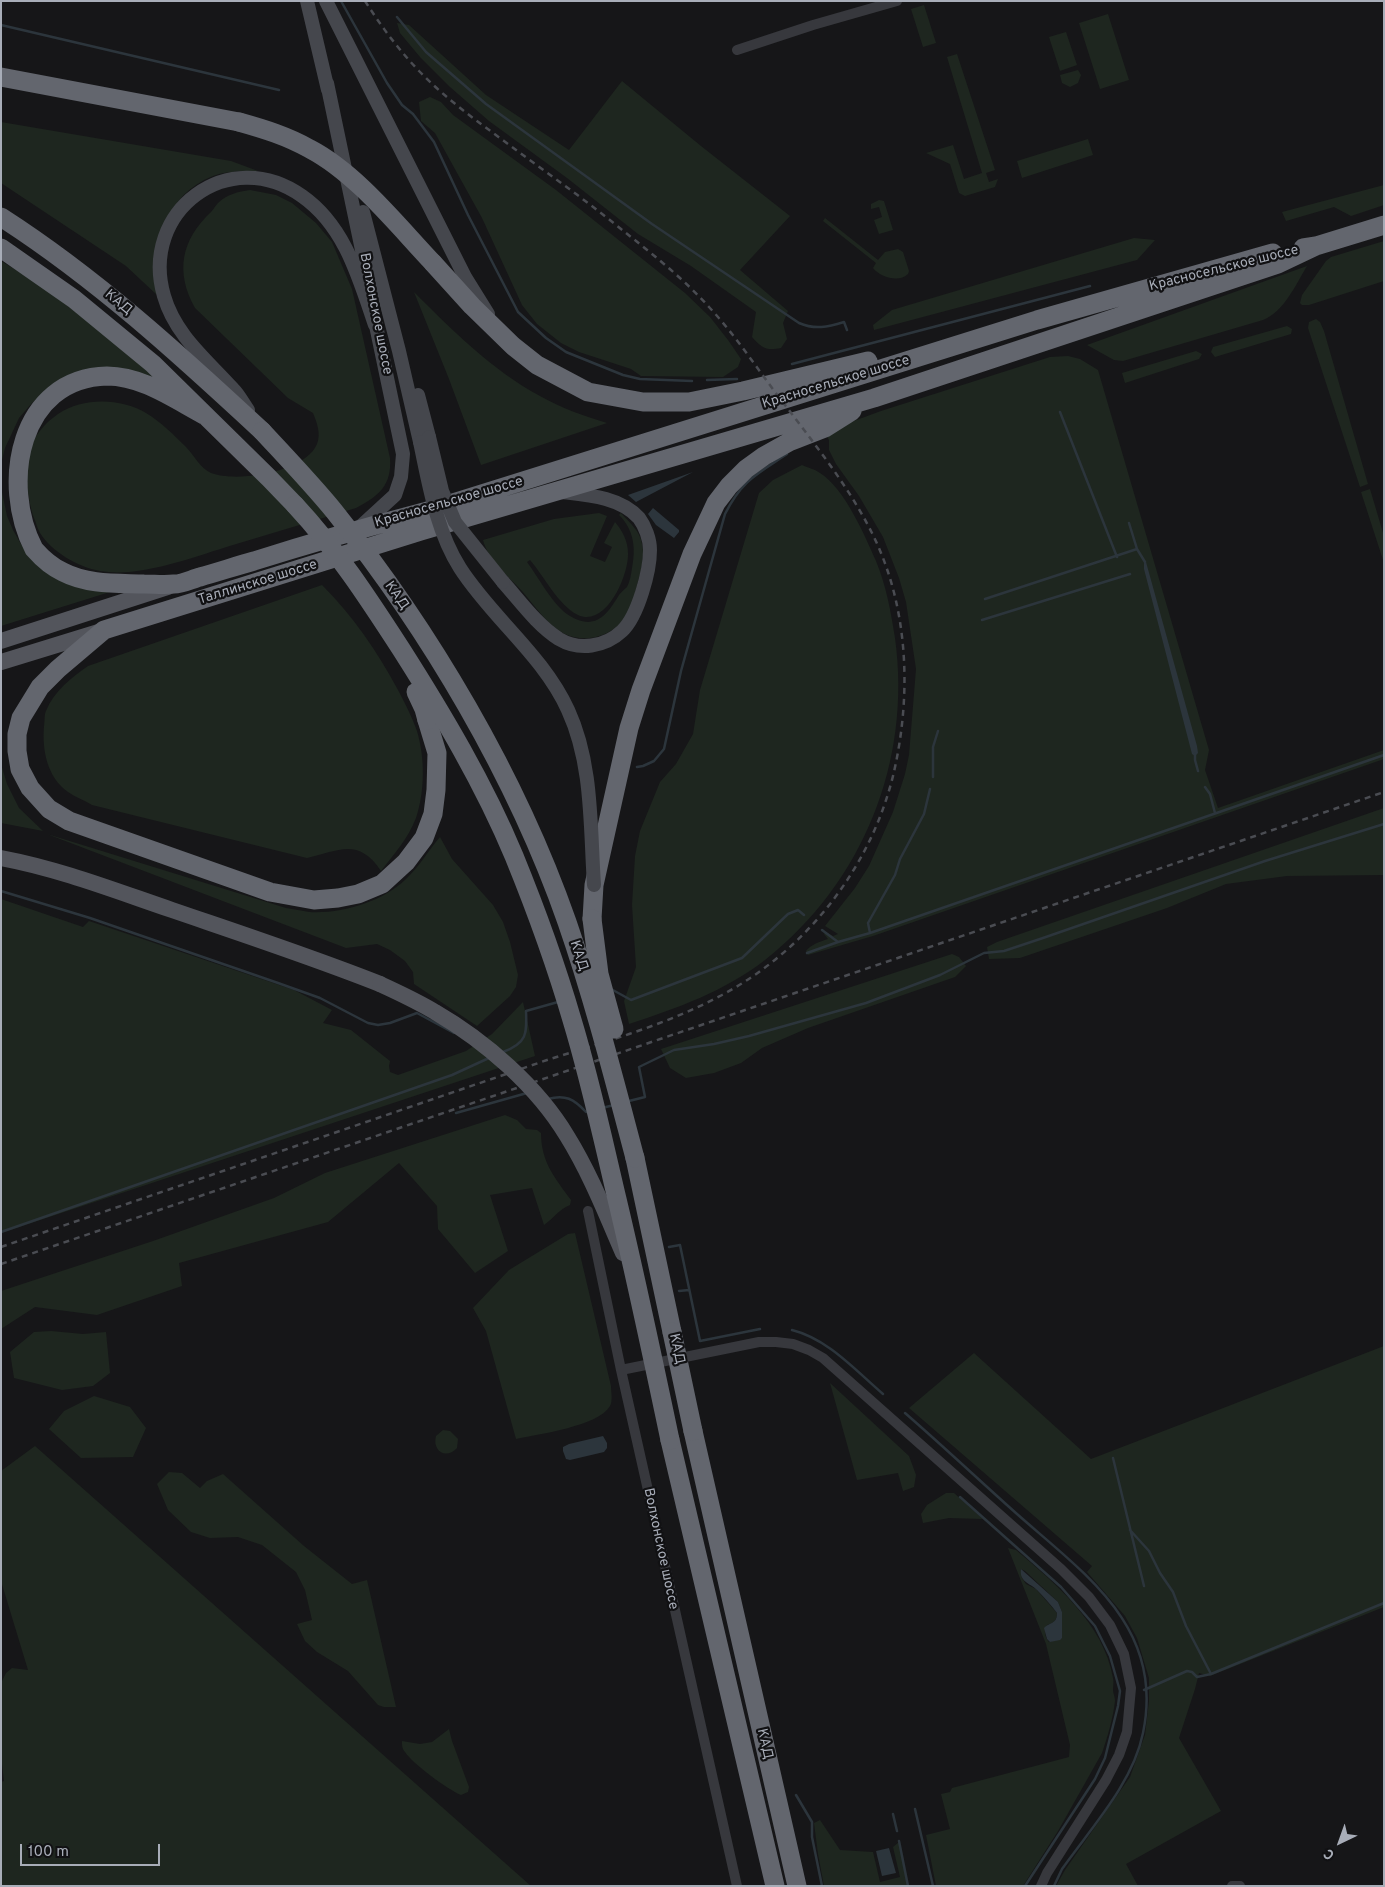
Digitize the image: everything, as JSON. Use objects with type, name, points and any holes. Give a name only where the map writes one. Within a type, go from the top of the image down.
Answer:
[{"type":"highway","points":[[1,77],[239,122],[278,133],[312,150],[344,172],[433,262],[472,306],[513,346],[537,365],[588,392],[643,402],[689,402],[1037,320]]},
{"type":"highway","name":"КАД","points":[[1,217],[93,282],[169,345],[262,430],[333,510],[368,556],[440,662],[470,712],[532,836],[567,921],[596,1013],[635,1158],[693,1431],[797,1886]]},
{"type":"highway","name":"Красносельское шоссе","points":[[358,529],[434,509],[1037,320],[1273,253],[1316,246],[1384,225]]},
{"type":"highway","name":"Красносельское шоссе","points":[[514,505],[874,398],[1278,264],[1316,246]]},
{"type":"highway","name":"КАД","points":[[1,248],[74,299],[153,364],[269,478],[341,559],[416,672],[452,733],[484,793],[513,854],[545,937],[573,1022],[604,1144],[645,1320],[670,1440],[775,1886]]},
{"type":"highway","points":[[175,584],[101,583],[62,572],[40,556],[24,537],[12,512],[8,490],[8,464],[14,441],[23,424],[37,407],[54,393],[88,379],[107,376],[126,378],[151,387],[204,415]]},
{"type":"highway","points":[[635,1158],[622,1060],[599,974],[594,947],[592,919],[594,885],[629,728],[641,690],[692,554],[711,511],[724,491],[746,469],[764,456],[789,442],[825,428],[874,398]]},
{"type":"highway","points":[[104,630],[40,687],[21,718],[17,734],[20,769],[30,788],[49,809],[69,821],[270,892],[314,900],[358,894],[382,884],[406,862],[424,838],[433,814],[437,753],[424,709],[405,672],[363,606],[308,532],[295,505]]},
{"type":"highway","name":"Таллинское шоссе","points":[[104,630],[424,530],[514,505]]},
{"type":"highway","name":"Таллинское шоссе","points":[[175,584],[358,529]]},
{"type":"main road","name":"Волхонское шоссе","points":[[299,1],[321,63]]},
{"type":"main road","name":"Волхонское шоссе","points":[[308,1],[370,282],[375,325],[403,454],[395,495],[358,529]]},
{"type":"main road","points":[[326,1],[465,277],[485,310],[513,346]]},
{"type":"main road","name":"Волхонское шоссе","points":[[326,83],[371,240],[399,351],[424,439]]},
{"type":"main road","points":[[262,430],[234,390],[196,351],[179,330],[164,295],[160,273],[161,252],[166,234],[175,217],[186,203],[200,191],[216,183],[233,178],[250,177],[285,185],[303,196],[325,217],[345,244],[375,325]]},
{"type":"main road","points":[[424,439],[455,522],[503,582],[547,629],[560,639],[575,645],[591,646],[609,641],[622,631],[632,619],[645,581],[650,550],[648,535],[640,519],[626,506],[607,499],[560,491]]},
{"type":"main road","points":[[424,439],[432,496],[446,542],[460,567],[477,591],[551,679],[568,710],[582,747],[588,784],[594,885]]},
{"type":"main road","name":"Таллинское шоссе","points":[[1,641],[175,584]]},
{"type":"main road","name":"Таллинское шоссе","points":[[1,662],[104,630]]},
{"type":"main road","points":[[1,858],[51,870],[114,890],[303,955],[380,984],[436,1012],[465,1032],[521,1078],[567,1134],[582,1161],[623,1253],[645,1320]]},
{"type":"street","points":[[736,50],[897,1]]},
{"type":"street","name":"Волхонское шоссе","points":[[588,1211],[621,1370],[736,1886]]},
{"type":"street","points":[[621,1370],[759,1342],[793,1344],[809,1350],[823,1358],[872,1401],[1054,1563],[1089,1597],[1110,1625],[1124,1654],[1131,1688],[1127,1732],[1119,1756],[1106,1780],[1047,1873],[1041,1886]]},
{"type":"street","points":[[1232,1886],[1240,1886]]},
{"type":"shaded area","points":[[924,5],[936,43],[923,47],[911,9]]},
{"type":"shaded area","points":[[1108,14],[1129,80],[1100,89],[1079,23]]},
{"type":"shaded area","points":[[397,23],[409,25],[486,95],[569,150],[622,81],[790,216],[740,270],[788,311],[783,323],[787,339],[781,348],[765,348],[752,337],[756,312],[691,266],[638,234],[567,178],[489,121],[450,87],[420,57],[400,33]]},
{"type":"shaded area","points":[[1066,32],[1077,65],[1060,71],[1049,37]]},
{"type":"shaded area","points":[[957,54],[995,170],[986,173],[989,182],[998,179],[995,187],[965,196],[959,193],[950,164],[926,153],[953,145],[964,179],[982,173],[947,57]]},
{"type":"shaded area","points":[[1078,70],[1081,75],[1078,83],[1070,87],[1062,83],[1060,75]]},
{"type":"shaded area","points":[[430,97],[441,102],[453,115],[556,190],[685,293],[710,317],[728,340],[741,359],[738,367],[723,377],[641,376],[631,369],[579,352],[561,343],[537,324],[522,305],[482,218],[435,133],[421,121],[419,102]]},
{"type":"shaded area","points":[[1,122],[231,161],[258,171],[218,174],[197,184],[183,196],[172,210],[158,242],[155,260],[157,295],[126,266],[1,183]]},
{"type":"shaded area","points":[[1088,139],[1093,155],[1022,178],[1017,161]]},
{"type":"shaded area","points":[[1384,185],[1384,205],[1351,216],[1334,207],[1286,221],[1282,212]]},
{"type":"shaded area","points":[[250,190],[276,195],[292,203],[316,223],[332,242],[352,289],[390,458],[389,476],[386,483],[371,499],[356,508],[150,569],[132,572],[100,571],[66,558],[51,546],[40,533],[30,505],[26,462],[30,448],[37,435],[52,418],[68,408],[90,402],[114,402],[136,408],[152,417],[167,429],[207,471],[223,476],[253,476],[285,468],[299,462],[310,454],[317,444],[319,432],[313,413],[288,398],[195,308],[185,282],[184,257],[187,245],[193,234],[225,197]]},
{"type":"shaded area","points":[[879,200],[884,201],[893,230],[879,234],[874,220],[882,217],[879,207],[871,209],[871,204]]},
{"type":"shaded area","points":[[825,218],[878,260],[885,252],[898,249],[903,252],[909,271],[908,274],[900,278],[890,278],[880,274],[873,268],[876,263],[823,221]]},
{"type":"shaded area","points":[[1134,238],[1155,240],[1137,260],[874,330],[873,325],[892,310]]},
{"type":"shaded area","points":[[1384,241],[1384,281],[1309,305],[1302,305],[1300,303],[1302,295],[1326,261],[1331,257]]},
{"type":"shaded area","points":[[1,261],[46,288],[160,380],[144,377],[47,391],[32,403],[19,418],[5,448],[1,464]]},
{"type":"shaded area","points":[[1307,266],[1283,304],[1277,311],[1263,320],[1123,361],[1114,360],[1087,345]]},
{"type":"shaded area","points":[[414,292],[489,362],[522,386],[581,415],[607,423],[481,465]]},
{"type":"shaded area","points":[[1316,319],[1320,322],[1324,331],[1368,484],[1360,487],[1308,328],[1309,322]]},
{"type":"shaded area","points":[[1287,326],[1292,329],[1291,334],[1215,357],[1211,352],[1213,347]]},
{"type":"shaded area","points":[[1196,351],[1202,354],[1199,359],[1125,383],[1122,373]]},
{"type":"shaded area","points":[[1068,356],[1080,359],[1098,370],[1209,750],[1205,770],[1218,808],[1384,750],[1384,759],[873,936],[808,955],[806,951],[811,947],[828,939],[824,934],[826,932],[833,936],[838,934],[825,926],[855,888],[869,866],[893,812],[909,755],[916,669],[906,602],[899,578],[883,537],[859,496],[836,464],[829,450],[829,440],[824,432],[881,411],[1050,357]]},
{"type":"shaded area","points":[[802,465],[818,472],[838,490],[860,526],[880,570],[895,638],[898,684],[896,729],[887,774],[873,816],[854,857],[829,894],[799,929],[765,960],[734,981],[683,1005],[629,1024],[624,1001],[636,967],[632,905],[635,856],[640,831],[660,782],[676,764],[693,734],[700,690],[759,493],[773,480]]},
{"type":"shaded area","points":[[693,472],[636,502],[628,495]]},
{"type":"shaded area","points":[[1,487],[7,516],[13,530],[21,544],[34,558],[113,591],[1,626]]},
{"type":"shaded area","points":[[1370,489],[1384,536],[1384,563],[1361,492]]},
{"type":"shaded area","points":[[653,508],[679,530],[674,538],[656,525],[648,514]]},
{"type":"shaded area","points":[[599,513],[607,516],[590,556],[605,562],[612,547],[604,543],[615,522],[624,536],[628,553],[625,574],[620,586],[614,597],[598,614],[588,617],[578,615],[571,610],[558,597],[530,560],[527,562],[564,612],[579,620],[593,621],[599,619],[610,609],[627,587],[630,578],[634,546],[631,533],[619,515],[621,513],[637,531],[641,539],[643,559],[630,610],[618,625],[602,635],[593,638],[574,637],[565,634],[547,620],[494,561],[483,540],[554,519]]},
{"type":"shaded area","points":[[1144,561],[1146,562],[1197,746],[1198,753],[1195,756],[1192,754],[1144,569]]},
{"type":"shaded area","points":[[322,585],[364,634],[382,662],[408,710],[420,741],[423,774],[421,797],[416,818],[405,840],[381,871],[373,860],[356,850],[338,850],[307,858],[92,805],[68,792],[55,779],[45,753],[45,713],[58,691],[88,666]]},
{"type":"shaded area","points":[[1,764],[7,784],[19,808],[43,831],[1,823]]},
{"type":"shaded area","points":[[1384,808],[1384,875],[1287,876],[1226,884],[1167,908],[1020,958],[989,959],[987,947],[997,942]]},
{"type":"shaded area","points":[[47,834],[286,908],[309,912],[348,909],[385,894],[411,874],[440,837],[452,859],[493,905],[503,922],[518,975],[516,987],[510,996],[477,1026],[414,984],[413,972],[405,961],[390,950],[377,944],[346,948]]},
{"type":"shaded area","points":[[1,899],[83,927],[89,921],[294,990],[332,1010],[323,1023],[351,1030],[390,1061],[390,1072],[398,1075],[466,1051],[492,1034],[523,1002],[535,1056],[1,1233]]},
{"type":"shaded area","points":[[952,954],[959,957],[966,966],[955,977],[808,1028],[762,1048],[741,1063],[714,1073],[686,1078],[670,1068],[661,1049]]},
{"type":"shaded area","points":[[505,1115],[517,1120],[526,1129],[537,1130],[541,1133],[543,1153],[546,1161],[554,1177],[571,1200],[570,1205],[562,1209],[544,1225],[532,1188],[490,1195],[508,1251],[475,1273],[438,1229],[437,1206],[399,1163],[328,1222],[179,1263],[182,1286],[97,1315],[35,1307],[1,1329],[1,1291],[153,1241],[274,1198],[325,1173]]},
{"type":"shaded area","points":[[575,1233],[611,1386],[611,1404],[604,1413],[581,1424],[516,1439],[486,1331],[473,1308],[509,1270],[568,1234]]},
{"type":"shaded area","points":[[51,1331],[83,1334],[106,1332],[110,1373],[93,1386],[62,1390],[14,1378],[10,1352],[34,1332]]},
{"type":"shaded area","points":[[1384,1346],[1384,1607],[1210,1676],[1199,1673],[1179,1738],[1221,1811],[1126,1864],[1138,1886],[1056,1886],[1065,1870],[1130,1777],[1145,1735],[1149,1701],[1149,1678],[1137,1638],[1125,1616],[1087,1572],[1092,1566],[909,1408],[974,1353],[1091,1459]]},
{"type":"shaded area","points":[[830,1383],[909,1456],[916,1475],[914,1487],[903,1491],[898,1473],[857,1480]]},
{"type":"shaded area","points":[[94,1396],[130,1407],[146,1428],[133,1457],[81,1458],[49,1429],[64,1411]]},
{"type":"shaded area","points":[[443,1430],[450,1431],[458,1439],[457,1448],[453,1452],[441,1452],[436,1446],[436,1436]]},
{"type":"shaded area","points":[[603,1436],[607,1443],[607,1448],[604,1452],[570,1460],[566,1459],[563,1447]]},
{"type":"shaded area","points":[[35,1446],[531,1886],[1,1886],[1,1782],[4,1781],[1,1756],[1,1683],[6,1673],[12,1668],[28,1670],[1,1581],[1,1471]]},
{"type":"shaded area","points":[[169,1472],[182,1473],[200,1488],[207,1481],[223,1474],[304,1546],[352,1584],[367,1580],[396,1707],[378,1705],[348,1671],[317,1652],[305,1641],[297,1624],[312,1620],[305,1590],[296,1572],[262,1545],[238,1537],[210,1538],[191,1532],[168,1510],[157,1484]]},
{"type":"shaded area","points":[[946,1493],[954,1493],[983,1519],[949,1518],[923,1523],[921,1514],[927,1505]]},
{"type":"shaded area","points":[[1008,1548],[1016,1550],[1076,1606],[1100,1640],[1108,1658],[1113,1680],[1115,1701],[1112,1720],[1102,1753],[1058,1831],[1023,1886],[936,1886],[926,1835],[950,1829],[941,1794],[950,1792],[952,1788],[1069,1757],[1070,1745],[1046,1644]],"holes":[[[1021,1569],[1058,1602],[1062,1612],[1062,1638],[1049,1642],[1047,1640],[1045,1634],[1047,1625],[1055,1621],[1057,1613],[1036,1589],[1026,1584],[1022,1578]]]},
{"type":"shaded area","points":[[1021,1569],[1058,1602],[1062,1612],[1062,1638],[1060,1640],[1050,1642],[1047,1639],[1044,1628],[1054,1621],[1057,1613],[1037,1590],[1023,1580]]},
{"type":"shaded area","points":[[449,1729],[469,1787],[468,1792],[461,1795],[431,1776],[409,1757],[402,1747],[402,1741],[420,1744],[432,1742]]},
{"type":"shaded area","points":[[820,1820],[840,1850],[873,1852],[880,1882],[900,1877],[893,1847],[899,1842],[908,1886],[824,1886],[814,1823]]},
{"type":"shaded area","points":[[889,1848],[896,1873],[882,1876],[876,1851]]},
{"type":"waterway","points":[[341,1],[387,83],[402,105],[413,114],[434,142],[468,215],[518,312],[546,338],[566,352],[623,375],[640,379],[692,381]]},
{"type":"waterway","points":[[397,17],[426,52],[486,104],[652,224],[799,323],[821,327],[844,322],[847,330]]},
{"type":"waterway","points":[[1,25],[279,90]]},
{"type":"waterway","points":[[792,364],[1090,286]]},
{"type":"waterway","points":[[707,380],[737,379]]},
{"type":"waterway","points":[[1060,412],[1117,557]]},
{"type":"waterway","points":[[637,767],[654,761],[664,749],[681,671],[725,514],[731,502],[744,485],[787,454]]},
{"type":"waterway","points":[[985,599],[1137,549],[1129,523]]},
{"type":"waterway","points":[[1137,549],[1145,562]]},
{"type":"waterway","points":[[982,620],[1130,574]]},
{"type":"waterway","points":[[933,777],[933,747],[938,731]]},
{"type":"waterway","points":[[1195,754],[1198,771]]},
{"type":"waterway","points":[[822,930],[838,942],[870,933],[1384,755]]},
{"type":"waterway","points":[[1205,787],[1210,794],[1215,813]]},
{"type":"waterway","points":[[870,933],[868,923],[895,875],[900,859],[924,814],[930,789]]},
{"type":"waterway","points":[[629,1101],[645,1097],[639,1067],[674,1050],[749,1036],[866,1003],[940,975],[984,953],[1004,951],[1265,861],[1384,824]]},
{"type":"waterway","points":[[1,891],[90,918],[320,998],[368,1023],[378,1025],[390,1023],[417,1013],[454,1033]]},
{"type":"waterway","points":[[611,989],[631,1000],[742,958],[788,914],[798,910],[804,915]]},
{"type":"waterway","points":[[807,953],[838,942]]},
{"type":"waterway","points":[[503,1052],[517,1045],[524,1037],[526,1011],[558,1002]]},
{"type":"waterway","points":[[1,1232],[452,1075],[489,1058]]},
{"type":"waterway","points":[[456,1113],[527,1093]]},
{"type":"waterway","points":[[548,1099],[564,1097],[573,1101],[586,1112],[589,1111]]},
{"type":"waterway","points":[[602,1108],[614,1105]]},
{"type":"waterway","points":[[669,1247],[680,1245],[700,1341],[760,1329]]},
{"type":"waterway","points":[[679,1291],[689,1290]]},
{"type":"waterway","points":[[792,1330],[805,1334],[829,1348],[883,1394]]},
{"type":"waterway","points":[[905,1413],[1093,1582],[1114,1607],[1131,1634],[1142,1663],[1147,1696],[1143,1733],[1138,1752],[1121,1787],[1062,1869],[1054,1886]]},
{"type":"waterway","points":[[1113,1458],[1144,1586]]},
{"type":"waterway","points":[[960,1497],[1061,1587],[1095,1626],[1110,1656],[1120,1691],[1105,1758],[1095,1779],[1025,1886]]},
{"type":"waterway","points":[[1130,1530],[1149,1551],[1160,1573],[1173,1592],[1186,1626],[1211,1674]]},
{"type":"waterway","points":[[1144,1690],[1187,1671],[1192,1672],[1197,1677],[1211,1674],[1384,1603]]},
{"type":"waterway","points":[[796,1795],[812,1822],[812,1837],[822,1886]]},
{"type":"waterway","points":[[915,1809],[933,1886]]},
{"type":"waterway","points":[[893,1814],[897,1831]]},
{"type":"waterway","points":[[899,1841],[908,1886]]},
{"type":"railway","points":[[1,1247],[637,1031],[680,1015],[722,995],[753,976],[781,955],[830,904],[851,874],[868,843],[882,810],[893,776],[903,715],[904,652],[900,621],[894,591],[884,561],[872,533],[843,483],[739,343],[699,296],[666,266],[578,195],[439,90],[404,54],[365,1]]},
{"type":"railway","points":[[1,1264],[1384,792]]}]
